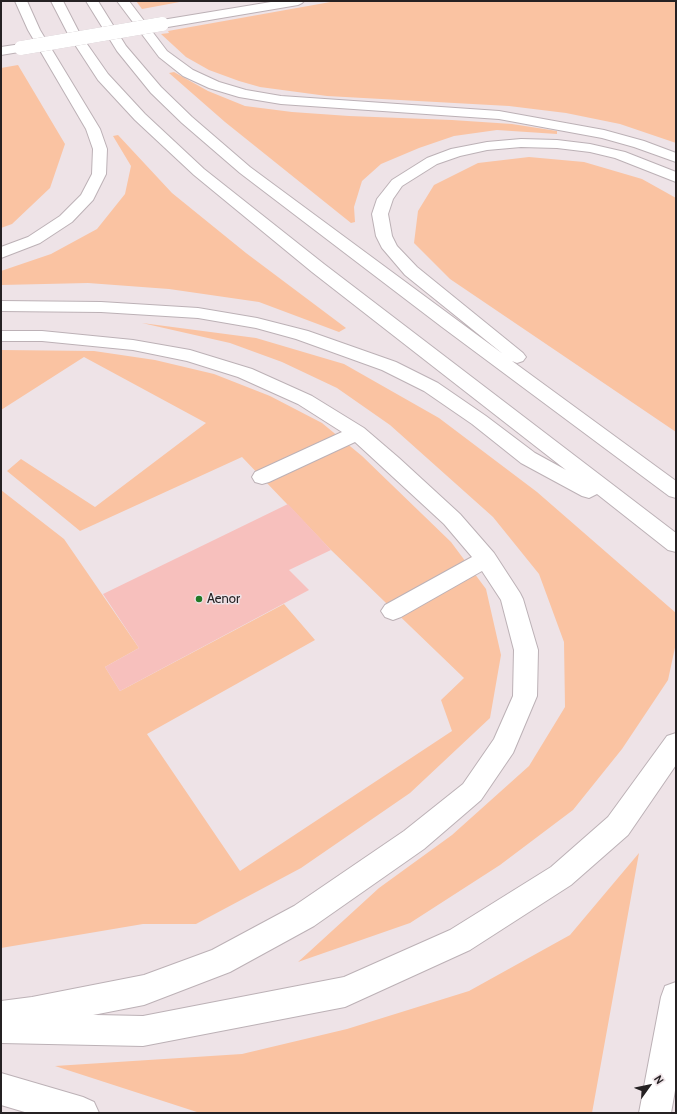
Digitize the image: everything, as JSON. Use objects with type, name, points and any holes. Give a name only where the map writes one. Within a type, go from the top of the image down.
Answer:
[{"type":"main road","points":[[1,254],[34,240],[66,219],[88,197],[99,174],[100,149],[93,129],[34,30],[21,1]]},
{"type":"main road","points":[[57,1],[74,34],[104,77],[140,117],[199,172],[241,208],[324,273],[674,542]]},
{"type":"main road","points":[[92,1],[121,48],[156,90],[187,120],[234,161],[448,323],[676,490]]},
{"type":"main road","points":[[123,1],[163,54],[188,73],[214,85],[244,94],[281,100],[499,115],[562,125],[604,134],[639,144],[676,158]]},
{"type":"main road","points":[[1,52],[18,43],[154,14],[231,1]]},
{"type":"main road","points":[[1,39],[18,43],[162,24],[298,1]]},
{"type":"main road","points":[[676,178],[620,155],[590,148],[557,144],[520,143],[487,146],[456,152],[432,161],[416,170],[397,183],[384,199],[380,214],[384,236],[390,248],[411,271],[467,315],[676,490]]},
{"type":"main road","points":[[1,306],[149,309],[198,313],[256,323],[302,335],[389,366],[431,387],[479,420],[528,458],[646,521]]},
{"type":"main road","points":[[1,311],[52,306]]},
{"type":"main road","points":[[1,336],[42,336],[133,344],[190,356],[245,373],[305,400],[357,433],[392,463],[452,519],[486,559],[512,599],[526,650],[525,696],[504,746],[472,792],[414,840],[304,916],[220,962],[144,990],[32,1012],[1,1016]]},
{"type":"main road","points":[[262,477],[357,433]]},
{"type":"main road","points":[[393,610],[486,559]]},
{"type":"main road","points":[[1,1028],[143,1031],[345,992],[460,940],[561,876],[618,826],[676,744]]},
{"type":"main road","points":[[655,1113],[676,997]]},
{"type":"main road","points":[[1,1089],[83,1113]]},
{"type":"shaded area","points":[[136,1],[185,1],[142,9]]},
{"type":"shaded area","points":[[336,1],[676,1],[676,143],[620,124],[566,113],[509,106],[327,96],[260,87],[209,70],[186,57],[161,34],[169,33],[168,31]]},
{"type":"shaded area","points":[[18,65],[65,144],[50,188],[12,224],[1,228],[1,68]]},
{"type":"shaded area","points":[[174,72],[208,91],[245,106],[292,112],[349,116],[512,124],[557,131],[557,134],[497,130],[454,136],[419,148],[381,164],[362,181],[354,207],[355,222],[351,223],[225,122],[169,73]]},
{"type":"shaded area","points":[[118,135],[172,193],[246,253],[346,328],[339,332],[259,302],[169,289],[88,283],[1,285],[1,271],[51,254],[97,229],[125,194],[131,166],[113,136]]},
{"type":"shaded area","points":[[529,157],[584,162],[642,179],[676,198],[676,432],[450,279],[414,243],[418,211],[434,185],[478,163]]},
{"type":"shaded area","points":[[142,323],[256,338],[344,364],[439,418],[537,492],[676,613],[676,643],[668,680],[622,749],[573,810],[500,865],[410,923],[298,962],[379,888],[452,835],[529,766],[565,707],[564,642],[539,574],[493,517],[390,425],[337,388],[282,362],[230,343]]},
{"type":"shaded area","points":[[1,350],[94,351],[155,360],[214,374],[270,396],[322,423],[362,456],[451,542],[486,589],[501,655],[490,718],[410,793],[301,868],[196,924],[143,924],[1,948],[1,490],[64,539],[139,648],[105,667],[120,691],[284,604],[315,640],[147,734],[240,871],[452,731],[441,700],[464,678],[331,550],[242,457],[80,531],[7,471],[21,459],[95,507],[206,423],[84,357],[1,410]]},
{"type":"shaded area","points":[[639,853],[592,1113],[200,1113],[55,1066],[242,1054],[347,1029],[469,991],[570,935]]},
{"type":"building","name":"Aenor","points":[[288,504],[331,550],[289,570],[309,590],[120,691],[105,667],[139,648],[103,594]]},
{"type":"place","name":"Aenor","points":[[199,599]]}]
